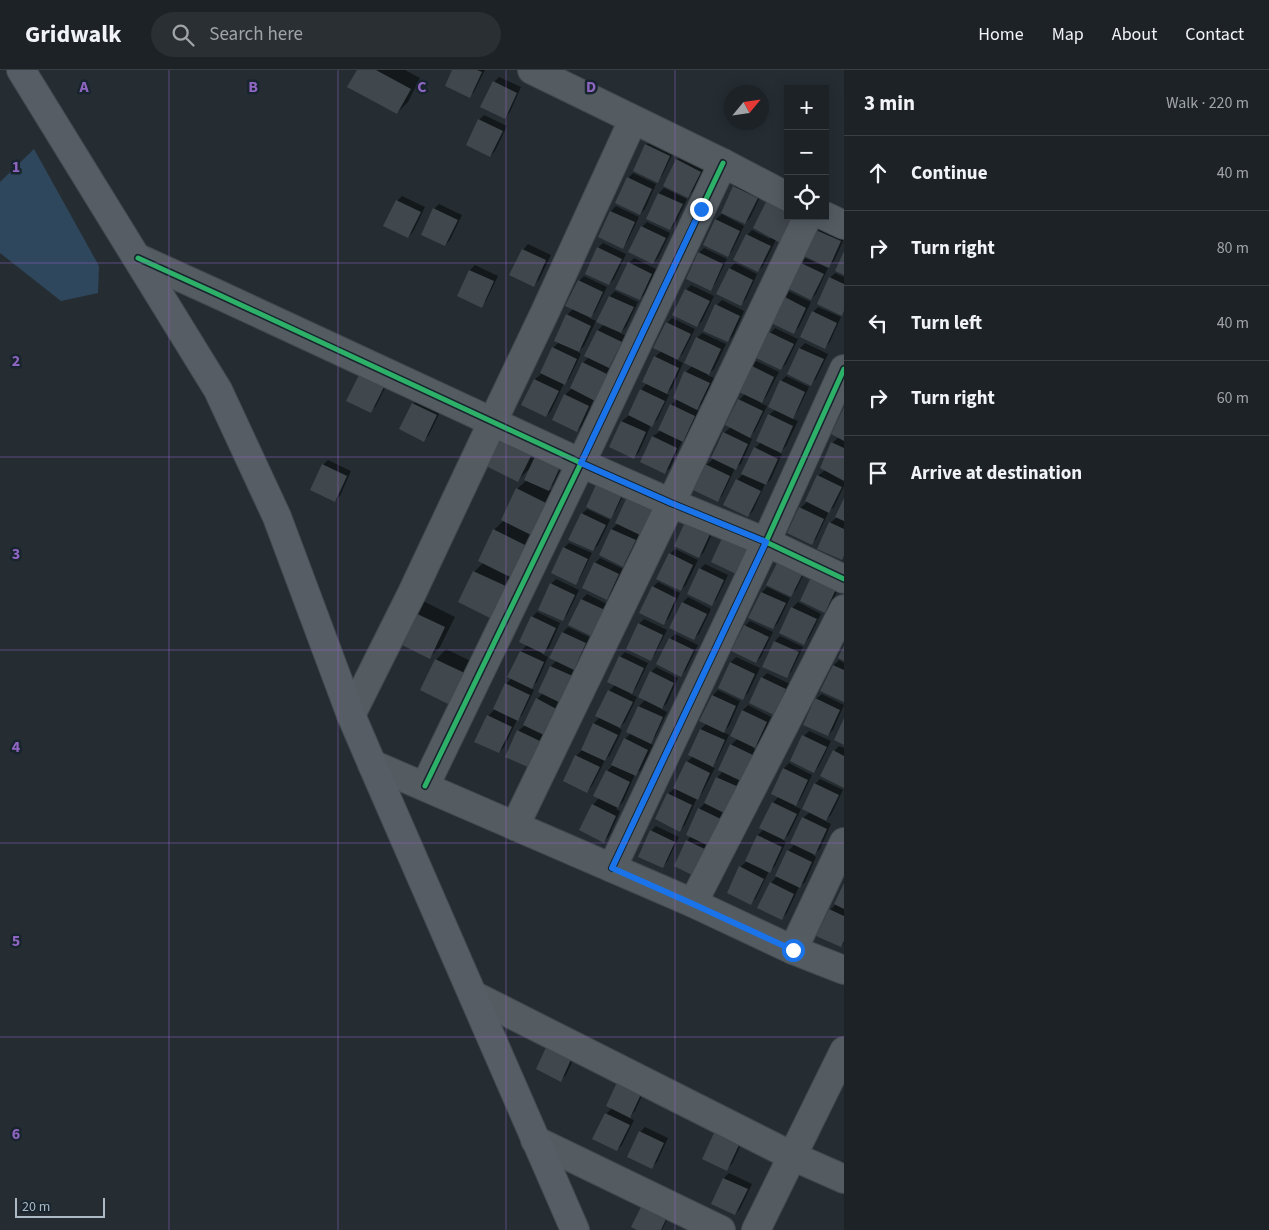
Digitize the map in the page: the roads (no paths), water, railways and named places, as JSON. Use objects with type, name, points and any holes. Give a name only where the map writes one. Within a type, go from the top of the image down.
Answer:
[{"type":"main road","points":[[21,70],[218,390],[277,517],[351,715],[575,1230]]},
{"type":"street","points":[[532,70],[784,194]]},
{"type":"street","points":[[351,715],[412,593],[492,421],[546,312],[633,120]]},
{"type":"street","points":[[424,786],[581,463],[723,163]]},
{"type":"street","points":[[829,218],[844,225]]},
{"type":"street","points":[[515,826],[806,220]]},
{"type":"street","points":[[138,258],[581,463],[766,542],[844,579]]},
{"type":"street","points":[[612,868],[766,542],[844,369]]},
{"type":"street","points":[[693,904],[844,609]]},
{"type":"street","points":[[372,764],[612,868],[793,950],[844,970]]},
{"type":"street","points":[[793,950],[844,842]]},
{"type":"street","points":[[472,995],[792,1156],[844,1179]]},
{"type":"street","points":[[756,1230],[841,1063]]},
{"type":"street","points":[[535,1140],[721,1230]]},
{"type":"water","points":[[34,149],[99,266],[98,293],[61,301],[0,253],[0,182]]}]
